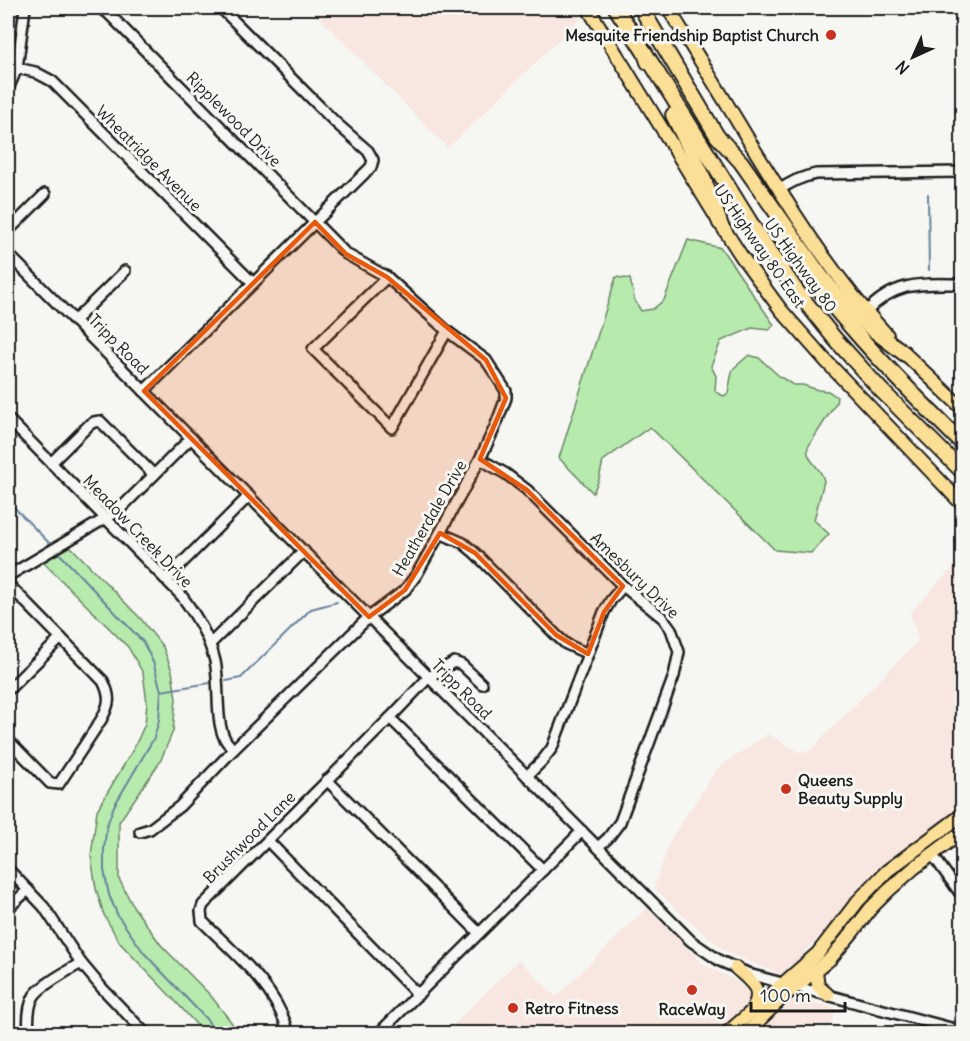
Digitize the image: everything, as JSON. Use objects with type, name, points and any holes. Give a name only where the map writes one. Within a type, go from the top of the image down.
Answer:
[{"type":"highway","points":[[616,8],[645,53],[659,91],[701,172],[720,223]]},
{"type":"highway","points":[[640,8],[717,136],[741,162],[830,287],[872,328],[905,354]]},
{"type":"highway","name":"US Highway 80","points":[[645,53],[758,235],[795,289],[835,339],[880,389],[963,471]]},
{"type":"highway","name":"US Highway 80","points":[[717,136],[780,236],[850,327],[890,371],[963,443]]},
{"type":"main road","name":"US Highway 80 East","points":[[588,8],[720,223],[742,257],[782,310],[826,361],[963,504]]},
{"type":"main road","points":[[668,8],[780,190],[842,282],[905,354],[963,408]]},
{"type":"main road","points":[[745,1034],[818,953],[872,885],[887,871],[963,815]]},
{"type":"main road","points":[[726,1034],[750,1013],[789,985],[816,971],[830,959],[876,902],[906,874],[963,831]]},
{"type":"main road","points":[[937,833],[945,844]]},
{"type":"main road","points":[[924,843],[932,854]]},
{"type":"main road","points":[[736,968],[753,982],[757,989],[756,1002],[750,1013]]},
{"type":"main road","points":[[816,971],[818,986],[828,995]]},
{"type":"street","points":[[8,89],[17,68],[25,8]]},
{"type":"street","name":"Ripplewood Drive","points":[[100,8],[108,13],[346,254]]},
{"type":"street","points":[[144,391],[371,167],[373,160],[368,151],[336,123],[221,8]]},
{"type":"street","name":"Wheatridge Avenue","points":[[17,68],[35,72],[52,81],[253,283]]},
{"type":"street","points":[[780,190],[801,177],[816,174],[963,172]]},
{"type":"street","points":[[8,231],[45,194]]},
{"type":"street","name":"Tripp Road","points":[[8,254],[691,941],[720,961],[753,975],[963,1031]]},
{"type":"street","name":"Heatherdale Drive","points":[[140,832],[150,829],[180,806],[233,750],[369,617],[405,590],[417,574],[480,459],[506,398],[506,391],[486,360],[447,331],[387,277],[346,254]]},
{"type":"street","points":[[74,321],[125,271]]},
{"type":"street","points":[[387,277],[313,349],[392,428],[447,331]]},
{"type":"street","points":[[866,312],[882,297],[913,285],[963,284]]},
{"type":"street","name":"Meadow Creek Drive","points":[[8,419],[182,595],[210,644],[218,679],[220,728],[233,750]]},
{"type":"street","points":[[51,464],[88,425],[100,421],[154,475]]},
{"type":"street","points":[[8,576],[118,512],[191,438]]},
{"type":"street","name":"Amesbury Drive","points":[[480,459],[527,490],[623,586],[663,618],[671,629],[679,652],[674,676],[620,822],[598,847]]},
{"type":"street","points":[[166,579],[249,496]]},
{"type":"street","points":[[440,533],[463,543],[476,553],[555,635],[566,644],[588,654]]},
{"type":"street","points":[[210,644],[304,550]]},
{"type":"street","points":[[8,584],[102,681],[108,691],[109,701],[101,720],[67,772],[61,781],[54,784],[50,783],[8,740]]},
{"type":"street","points":[[527,776],[552,748],[604,612],[623,586]]},
{"type":"street","points":[[8,690],[61,638]]},
{"type":"street","name":"Brushwood Lane","points":[[289,1034],[278,1006],[259,977],[202,921],[203,905],[429,677],[454,662],[462,665],[482,684]]},
{"type":"street","points":[[390,718],[543,870]]},
{"type":"street","points":[[327,780],[479,933]]},
{"type":"street","points":[[378,1034],[582,831]]},
{"type":"street","points":[[268,840],[418,995]]},
{"type":"street","points":[[932,854],[963,896]]},
{"type":"street","points":[[8,869],[44,907],[81,963],[146,1034]]},
{"type":"street","points":[[8,908],[28,890]]},
{"type":"street","points":[[29,1034],[30,1006],[34,996],[41,988],[81,963]]},
{"type":"highlighted area","points":[[315,222],[346,254],[387,277],[486,360],[506,398],[480,459],[527,490],[623,586],[604,612],[588,654],[556,635],[475,553],[440,533],[405,590],[369,617],[144,391]]},
{"type":"shaded area","points":[[310,8],[575,8],[581,18],[448,148]]},
{"type":"shaded area","points":[[962,558],[962,806],[887,862],[830,926],[791,966],[780,974],[728,953],[682,915],[654,887],[671,839],[717,769],[768,734],[799,752],[810,751],[919,640],[910,613]]},
{"type":"shaded area","points":[[647,908],[702,963],[748,988],[752,1000],[717,1033],[463,1034],[454,1024],[519,960],[556,997]]},
{"type":"shaded area","points":[[793,998],[836,1008],[828,1033],[756,1033]]},
{"type":"green space","points":[[688,240],[721,248],[774,325],[769,330],[752,328],[721,341],[711,366],[716,376],[715,391],[724,396],[728,393],[734,368],[749,355],[759,358],[793,385],[828,391],[837,397],[836,403],[808,447],[809,456],[824,481],[814,520],[829,534],[811,553],[775,550],[650,427],[603,461],[593,493],[559,458],[616,277],[630,279],[635,301],[641,311],[653,309],[664,300]]},
{"type":"green space","points":[[70,546],[141,619],[163,647],[172,671],[176,699],[173,731],[160,762],[119,822],[119,879],[133,906],[161,945],[211,996],[235,1027],[237,1033],[204,1033],[120,943],[104,915],[96,889],[91,856],[97,810],[134,748],[145,724],[147,703],[143,673],[128,647],[42,561]]},
{"type":"waterway","points":[[928,194],[929,270]]},
{"type":"waterway","points":[[8,501],[52,546]]},
{"type":"waterway","points":[[56,550],[143,642],[153,662],[161,691],[159,720],[154,738],[114,806],[107,825],[104,870],[109,895],[118,916],[144,953],[208,1021],[215,1034]]},
{"type":"waterway","points":[[226,681],[241,678],[311,609],[337,602]]},
{"type":"waterway","points":[[161,691],[210,683]]},
{"type":"place","name":"Mesquite Friendship Baptist Church","points":[[831,35]]},
{"type":"place","name":"Queens Beauty Supply","points":[[786,789]]},
{"type":"place","name":"RaceWay","points":[[692,990]]},
{"type":"place","name":"Retro Fitness","points":[[513,1008]]}]
